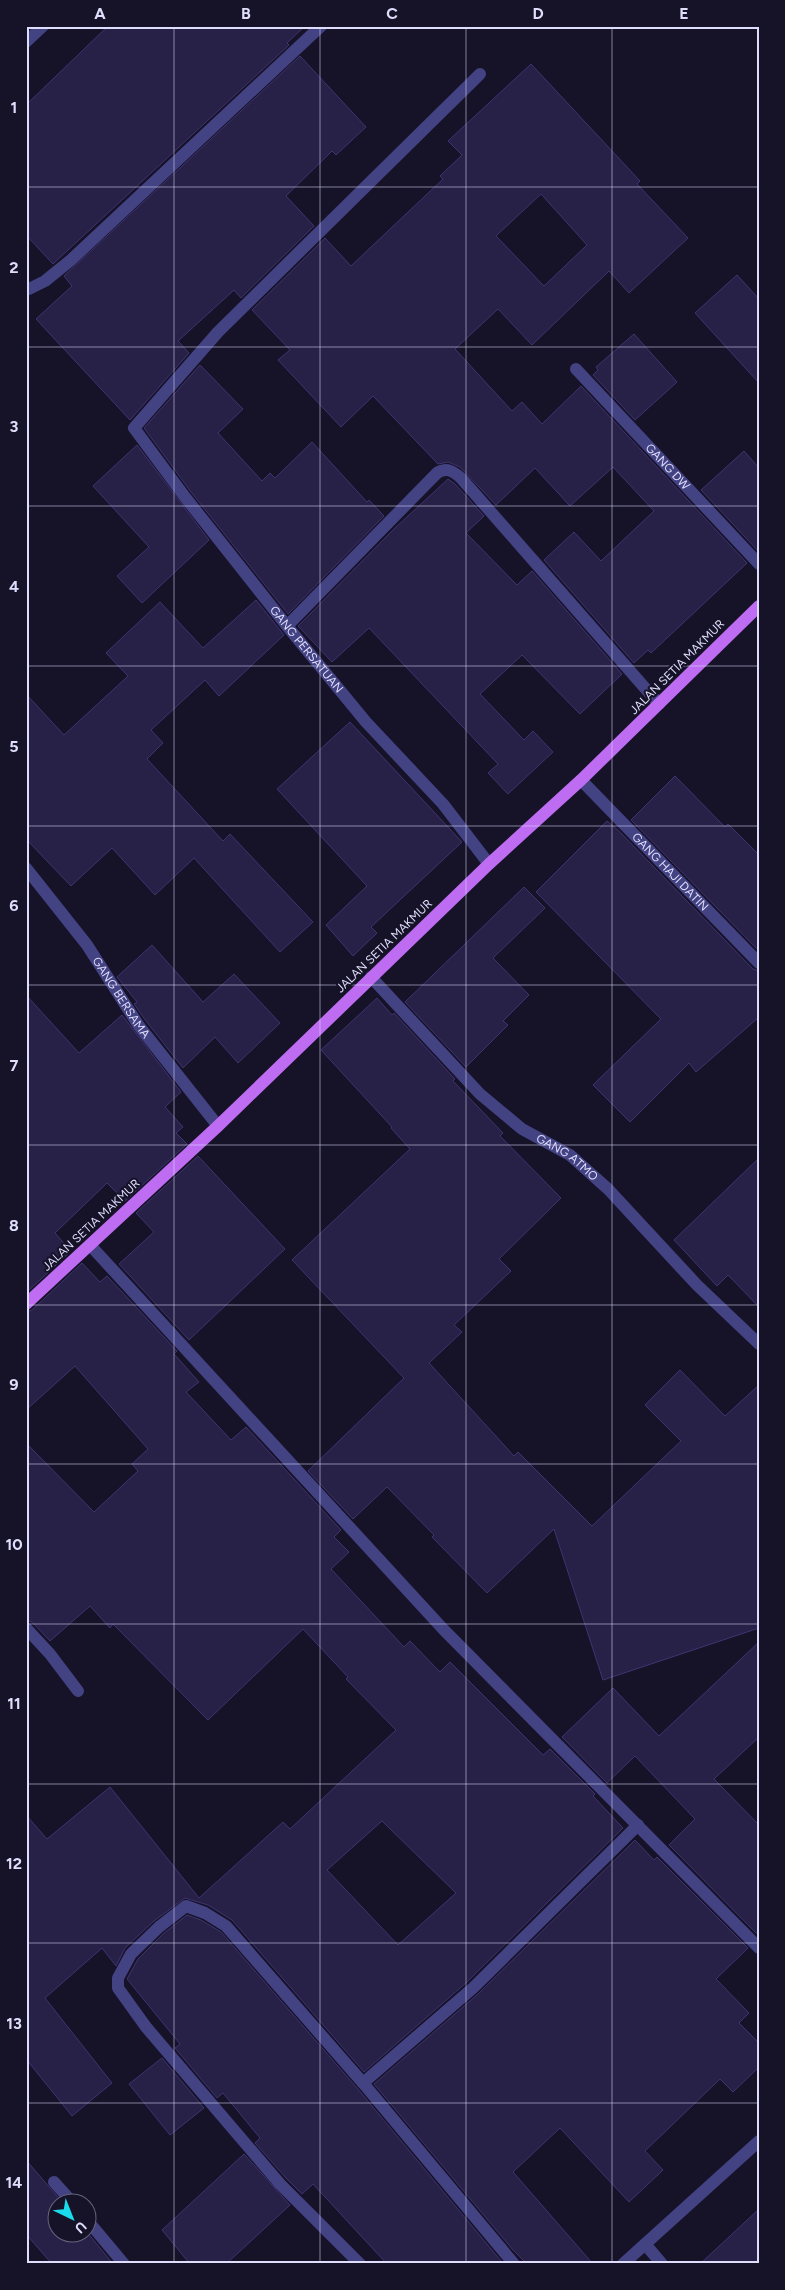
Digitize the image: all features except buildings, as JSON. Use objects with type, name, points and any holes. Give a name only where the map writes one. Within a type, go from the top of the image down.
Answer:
[{"type":"main road","name":"JALAN SETIA MAKMUR","points":[[26,1304],[218,1126],[371,976],[581,780],[759,606]]},
{"type":"street","points":[[26,42],[43,26]]},
{"type":"street","points":[[26,287],[29,289],[45,281],[71,260],[320,26]]},
{"type":"street","name":"GANG PERSATUAN","points":[[480,74],[218,332],[134,428],[287,626],[366,722],[443,804],[489,864]]},
{"type":"street","name":"GANG DW","points":[[576,368],[759,564]]},
{"type":"street","points":[[287,626],[437,472],[450,470],[461,478],[659,704]]},
{"type":"street","name":"GANG HAJI DATIN","points":[[581,780],[759,963]]},
{"type":"street","name":"GANG BERSAMA","points":[[26,868],[87,945],[139,1026],[218,1126]]},
{"type":"street","name":"GANG ATMO","points":[[371,976],[480,1094],[522,1129],[570,1156],[608,1189],[697,1285],[759,1344]]},
{"type":"street","points":[[90,1245],[444,1630],[759,1948]]},
{"type":"street","points":[[26,1628],[50,1654],[78,1690]]},
{"type":"street","points":[[363,2083],[473,1988],[638,1825]]},
{"type":"street","points":[[360,2264],[280,2184],[146,2027],[118,1988],[118,1978],[131,1954],[159,1926],[186,1906],[205,1913],[226,1926],[363,2083],[514,2264]]},
{"type":"street","points":[[623,2264],[759,2141]]},
{"type":"street","points":[[54,2182],[63,2192]]},
{"type":"street","points":[[98,2233],[124,2264]]},
{"type":"street","points":[[645,2244],[662,2264]]}]
